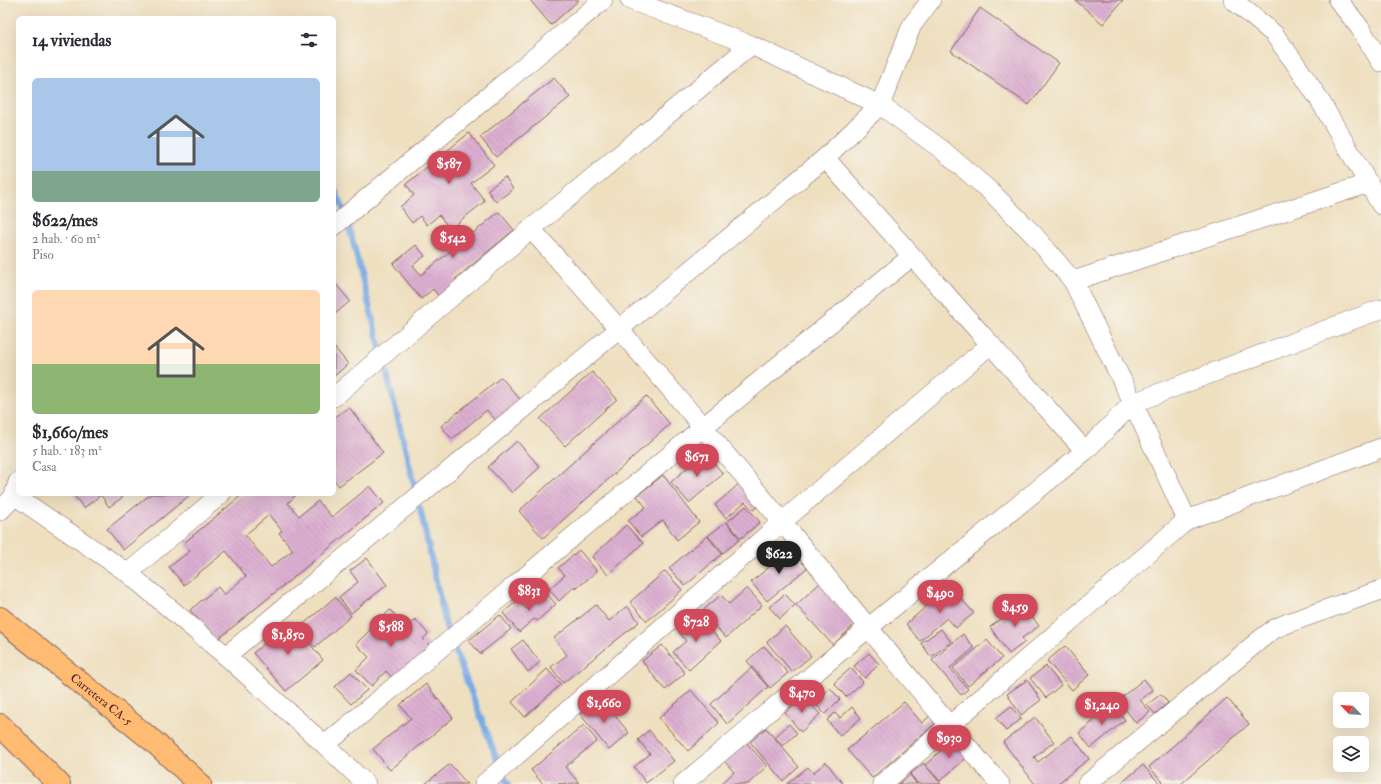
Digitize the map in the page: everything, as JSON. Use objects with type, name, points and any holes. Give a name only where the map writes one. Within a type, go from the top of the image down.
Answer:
[{"type":"highway","name":"Carretera CA-5","points":[[0,618],[153,741],[200,784]]},
{"type":"highway","points":[[0,725],[59,784]]},
{"type":"street","points":[[336,224],[603,0]]},
{"type":"street","points":[[630,0],[751,45],[880,105],[941,149],[979,181],[1033,234],[1073,281],[1187,520]]},
{"type":"street","points":[[226,656],[825,158],[880,105],[912,25],[931,0]]},
{"type":"street","points":[[1233,0],[1274,34],[1295,63],[1319,99],[1381,205]]},
{"type":"street","points":[[1338,0],[1360,28],[1381,62]]},
{"type":"street","points":[[336,396],[531,229],[751,45]]},
{"type":"street","points":[[825,158],[911,257],[991,344],[1085,451]]},
{"type":"street","points":[[1073,281],[1369,183]]},
{"type":"street","points":[[531,229],[619,328],[782,522],[949,726],[1000,784]]},
{"type":"street","points":[[324,745],[702,428],[911,257]]},
{"type":"street","points":[[683,784],[868,628],[1085,451],[1132,403],[1381,309]]},
{"type":"street","points":[[484,784],[782,522],[991,344]]},
{"type":"street","points":[[882,784],[1187,520],[1381,448]]},
{"type":"street","points":[[0,511],[16,491]]},
{"type":"street","points":[[25,496],[128,573],[226,656],[366,784]]},
{"type":"street","points":[[128,573],[219,496]]},
{"type":"street","points":[[1087,784],[1262,638],[1274,630],[1288,623],[1381,590]]},
{"type":"building","points":[[530,0],[579,0],[551,25]]},
{"type":"building","points":[[1075,0],[1123,0],[1103,24]]},
{"type":"building","points":[[980,8],[1059,63],[1029,105],[951,51]]},
{"type":"building","points":[[554,78],[570,97],[496,157],[480,137]]},
{"type":"building","points":[[469,133],[494,165],[471,183],[485,201],[450,229],[439,215],[427,225],[420,216],[412,223],[400,207],[414,195],[406,184]]},
{"type":"building","points":[[505,177],[513,189],[496,202],[487,190]]},
{"type":"building","points":[[499,212],[514,230],[455,279],[459,283],[440,298],[433,289],[421,299],[393,264],[416,245],[425,256],[413,265],[421,275]]},
{"type":"building","points":[[336,284],[350,301],[336,313]]},
{"type":"building","points":[[336,349],[348,364],[336,374]]},
{"type":"building","points":[[592,372],[617,399],[565,446],[540,419]]},
{"type":"building","points":[[501,377],[523,403],[498,423],[487,410],[452,439],[441,426]]},
{"type":"building","points":[[646,396],[670,424],[543,538],[519,511]]},
{"type":"building","points":[[349,407],[383,453],[339,486],[336,482],[336,417]]},
{"type":"building","points":[[517,441],[540,467],[512,493],[488,467]]},
{"type":"building","points":[[705,452],[723,474],[689,503],[671,482]]},
{"type":"building","points":[[663,475],[699,522],[677,540],[663,520],[641,537],[628,521],[646,507],[637,496]]},
{"type":"building","points":[[740,483],[759,505],[753,510],[745,502],[726,518],[715,505]]},
{"type":"building","points":[[370,486],[384,503],[216,641],[190,610],[218,587],[224,595],[246,576],[226,551],[184,585],[169,567],[190,551],[184,543],[241,496],[295,496],[288,503],[299,516],[318,501],[332,517]],"holes":[[[269,515],[282,531],[279,533],[293,550],[271,567],[245,535]]]},
{"type":"building","points":[[75,496],[100,496],[84,508]]},
{"type":"building","points":[[102,496],[123,497],[109,507]]},
{"type":"building","points":[[148,496],[189,496],[123,550],[107,529]]},
{"type":"building","points":[[746,506],[760,522],[741,538],[727,522]]},
{"type":"building","points":[[726,522],[740,539],[723,553],[708,536]]},
{"type":"building","points":[[626,525],[643,543],[608,575],[592,557]]},
{"type":"building","points":[[707,536],[722,554],[685,586],[669,568]]},
{"type":"building","points":[[791,549],[807,568],[767,601],[751,582]]},
{"type":"building","points":[[579,550],[597,571],[576,589],[575,586],[559,601],[549,589],[565,575],[558,568]]},
{"type":"building","points":[[367,558],[387,585],[351,613],[339,597],[358,582],[350,571]]},
{"type":"building","points":[[665,571],[682,590],[647,621],[630,602]]},
{"type":"building","points":[[822,581],[858,621],[833,645],[796,605]]},
{"type":"building","points":[[950,586],[974,613],[956,628],[947,618],[920,641],[906,624]]},
{"type":"building","points":[[747,588],[762,605],[726,638],[702,611],[721,595],[729,604]]},
{"type":"building","points":[[545,592],[556,604],[537,621],[534,619],[519,632],[503,613],[518,600],[526,609]]},
{"type":"building","points":[[785,594],[795,605],[780,619],[769,607]]},
{"type":"building","points":[[335,597],[351,616],[315,647],[299,628]]},
{"type":"building","points":[[1023,604],[1039,626],[1022,638],[1025,642],[1009,654],[990,627]]},
{"type":"building","points":[[596,605],[609,621],[627,606],[639,622],[563,683],[551,667],[567,655],[554,638]]},
{"type":"building","points":[[390,610],[407,627],[415,619],[428,634],[423,639],[430,646],[395,680],[386,671],[372,686],[356,670],[369,657],[356,644]]},
{"type":"building","points":[[500,615],[511,629],[480,654],[469,640]]},
{"type":"building","points":[[697,615],[721,641],[689,670],[673,652],[686,641],[679,632]]},
{"type":"building","points":[[291,621],[323,660],[286,691],[253,653]]},
{"type":"building","points":[[785,626],[811,656],[792,672],[767,642]]},
{"type":"building","points":[[941,629],[951,642],[931,657],[921,643]]},
{"type":"building","points":[[963,634],[974,648],[950,668],[968,689],[961,695],[932,660]]},
{"type":"building","points":[[523,640],[540,662],[528,672],[511,649]]},
{"type":"building","points":[[987,640],[1002,658],[968,686],[953,668]]},
{"type":"building","points":[[662,645],[685,673],[665,690],[642,661]]},
{"type":"building","points":[[764,646],[788,673],[770,688],[747,661]]},
{"type":"building","points":[[1065,646],[1089,675],[1072,690],[1047,661]]},
{"type":"building","points":[[869,653],[879,664],[865,678],[854,666]]},
{"type":"building","points":[[1046,666],[1061,685],[1046,698],[1030,678]]},
{"type":"building","points":[[751,668],[768,687],[727,724],[711,704]]},
{"type":"building","points":[[851,668],[863,682],[846,697],[834,683]]},
{"type":"building","points":[[547,669],[561,684],[525,717],[512,702]]},
{"type":"building","points":[[351,672],[367,690],[351,704],[335,687]]},
{"type":"building","points":[[1144,679],[1153,690],[1140,700],[1150,712],[1136,723],[1118,700]]},
{"type":"building","points":[[1027,680],[1041,700],[1021,715],[1007,694]]},
{"type":"building","points":[[426,684],[453,718],[390,770],[373,749],[411,718],[400,705]]},
{"type":"building","points":[[830,688],[840,699],[825,714],[814,703]]},
{"type":"building","points":[[691,690],[719,723],[688,751],[659,718]]},
{"type":"building","points":[[1161,694],[1168,703],[1155,714],[1147,705]]},
{"type":"building","points":[[804,696],[820,714],[801,732],[785,713]]},
{"type":"building","points":[[600,697],[629,733],[609,750],[580,714]]},
{"type":"building","points":[[1227,698],[1249,724],[1181,784],[1165,784],[1149,767]]},
{"type":"building","points":[[904,702],[922,723],[932,714],[938,721],[872,778],[847,750]]},
{"type":"building","points":[[1113,705],[1125,720],[1091,748],[1079,733]]},
{"type":"building","points":[[1011,706],[1021,719],[1006,731],[996,718]]},
{"type":"building","points":[[852,707],[861,718],[840,736],[827,720],[835,713],[840,718]]},
{"type":"building","points":[[1035,717],[1054,742],[1034,757],[1038,762],[1072,736],[1089,759],[1057,784],[1035,784],[1003,742]]},
{"type":"building","points":[[789,724],[797,733],[783,746],[775,737]]},
{"type":"building","points":[[584,725],[597,741],[565,767],[579,783],[543,784],[531,770]]},
{"type":"building","points":[[766,728],[799,767],[783,781],[750,742]]},
{"type":"building","points":[[649,730],[674,761],[646,783],[634,767],[650,754],[638,740]]},
{"type":"building","points":[[957,736],[972,753],[940,781],[925,765]]},
{"type":"building","points":[[746,742],[767,766],[748,784],[721,784],[734,772],[724,761]]},
{"type":"building","points":[[826,762],[843,784],[787,784],[808,767],[813,773]]},
{"type":"building","points":[[924,763],[941,784],[918,784],[910,774]]},
{"type":"building","points":[[450,764],[467,784],[425,784]]},
{"type":"building","points":[[1143,765],[1160,784],[1120,784]]},
{"type":"building","points":[[910,775],[917,784],[899,784]]},
{"type":"waterway","points":[[336,192],[343,208]]},
{"type":"waterway","points":[[348,223],[381,352]]},
{"type":"waterway","points":[[385,366],[416,493]]},
{"type":"waterway","points":[[420,508],[448,635]]},
{"type":"waterway","points":[[455,650],[499,765]]},
{"type":"waterway","points":[[504,776],[508,784]]}]
